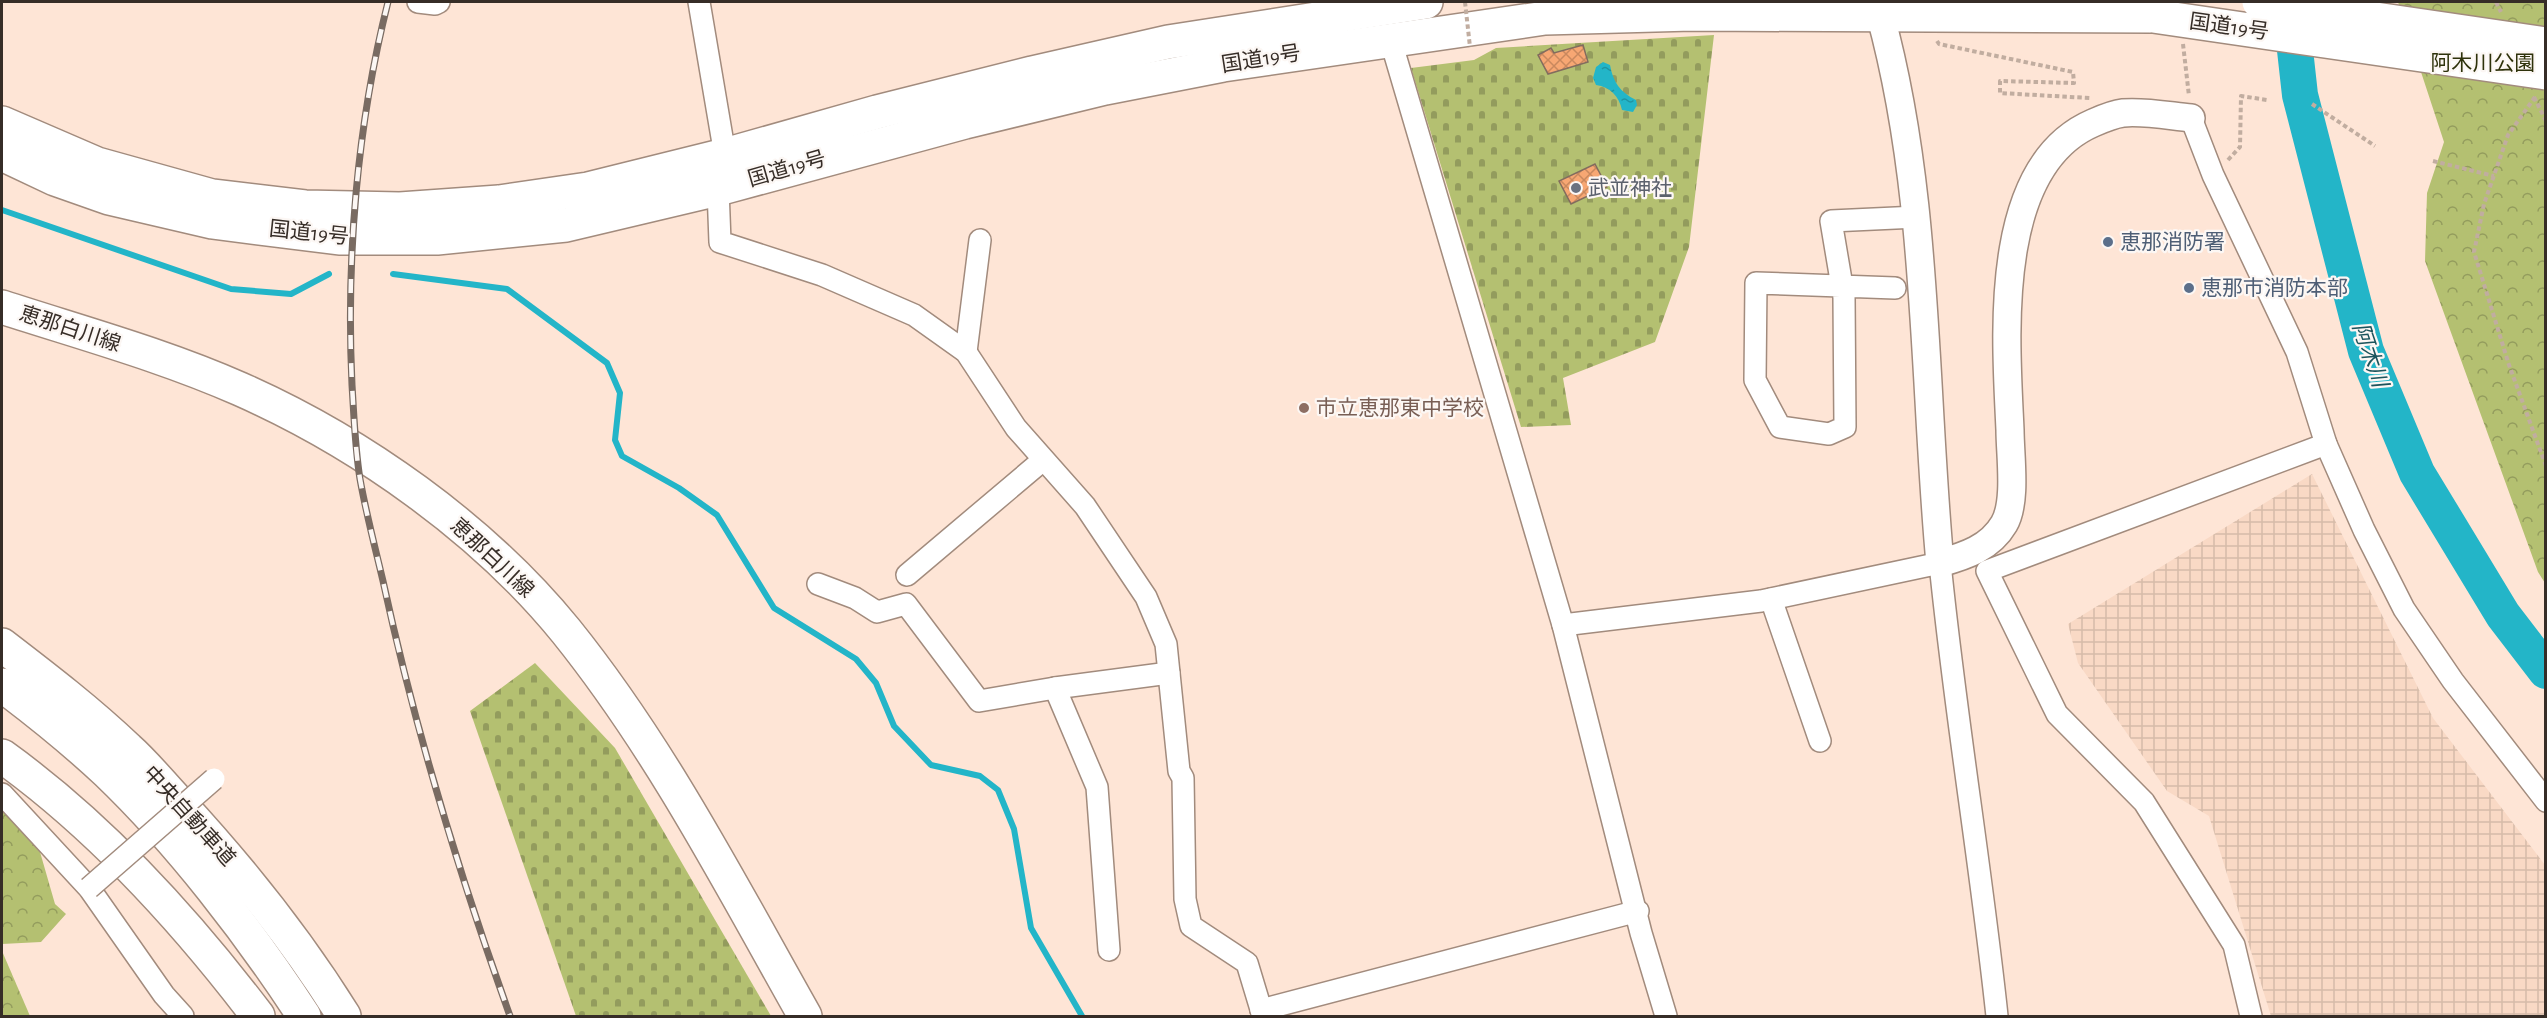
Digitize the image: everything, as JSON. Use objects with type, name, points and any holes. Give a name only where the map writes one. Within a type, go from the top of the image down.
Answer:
[{"type":"main road","name":"国道19号","points":[[2,123],[97,164],[212,196],[305,207],[400,209],[499,202],[588,189],[725,155],[899,106],[1168,42],[1426,2]]},
{"type":"main road","name":"国道19号","points":[[2259,2],[2546,44]]},
{"type":"main road","name":"国道19号","points":[[2,154],[109,198],[212,222],[339,237],[437,238],[566,225],[718,189],[840,154],[1105,88],[1223,65],[1390,38],[1545,18],[1692,14],[2153,16],[2540,85]]},
{"type":"main road","name":"恵那白川線","points":[[2,307],[188,367],[243,390],[351,448],[454,520],[518,580],[564,629],[651,747],[806,1017]]},
{"type":"main road","name":"中央自動車道","points":[[2,645],[67,695],[130,750],[190,815],[251,884],[293,939],[344,1017]]},
{"type":"main road","name":"中央自動車道","points":[[2,685],[47,720],[108,773],[171,841],[275,972],[304,1017]]},
{"type":"main road","points":[[2,756],[86,825],[150,888],[225,973],[258,1017]]},
{"type":"street","points":[[418,2],[435,4],[440,2]]},
{"type":"street","points":[[699,2],[725,155]]},
{"type":"street","points":[[1880,14],[1915,191],[1932,476],[1940,562],[1952,677],[1988,929],[1997,1017]]},
{"type":"street","points":[[1390,38],[1563,625],[1666,1017]]},
{"type":"street","points":[[1563,625],[1771,599],[1964,556],[1986,544],[2003,526],[2009,508],[2011,480],[2006,335],[2009,277],[2024,212],[2042,171],[2065,140],[2082,128],[2101,120],[2123,113],[2191,118],[2213,175],[2297,352],[2326,444],[2364,530],[2404,609],[2452,681],[2546,801]]},
{"type":"street","points":[[718,189],[720,242],[822,275],[914,315],[966,352],[1016,428],[1085,506],[1146,597],[1166,644],[1179,771],[1183,778],[1185,899],[1191,926],[1247,963],[1262,1013],[1638,911]]},
{"type":"street","points":[[1895,288],[1842,286],[1756,283],[1755,380],[1780,427],[1829,434],[1845,426],[1842,286],[1831,221],[1917,218]]},
{"type":"street","points":[[966,352],[980,240]]},
{"type":"street","points":[[2251,1017],[2234,945],[2144,802],[2057,714],[1987,570],[2326,444]]},
{"type":"street","points":[[907,575],[1043,460]]},
{"type":"street","points":[[818,584],[855,598],[877,612],[906,604],[979,700],[1169,673]]},
{"type":"street","points":[[1771,599],[1820,741]]},
{"type":"street","points":[[1055,688],[1097,787],[1109,950]]},
{"type":"street","points":[[89,888],[214,779]]},
{"type":"street","points":[[2,794],[89,888],[164,995],[183,1017]]},
{"type":"path","points":[[1465,2],[1470,47]]},
{"type":"path","points":[[2182,36],[2191,118]]},
{"type":"path","points":[[1935,37],[1939,44],[2073,72],[2074,83],[2000,81],[2000,93],[2099,99]]},
{"type":"path","points":[[2540,85],[2508,135],[2484,204],[2474,252],[2509,366],[2546,466]]},
{"type":"path","points":[[2213,175],[2240,147],[2241,96],[2267,100]]},
{"type":"path","points":[[2312,104],[2375,146]]},
{"type":"path","points":[[2433,160],[2494,176]]},
{"type":"shaded area","points":[[2312,474],[2433,718],[2545,865],[2545,1016],[2271,1016],[2209,816],[2167,791],[2078,663],[2068,624]]},
{"type":"green space","name":"阿木川公園","points":[[2398,2],[2545,2],[2545,583],[2538,572],[2425,261],[2427,193],[2444,142]]},
{"type":"green space","points":[[1714,35],[1689,247],[1655,342],[1563,378],[1571,425],[1521,427],[1411,68],[1474,60],[1496,48]]},
{"type":"green space","points":[[535,663],[615,748],[771,1016],[576,1016],[470,711]]},
{"type":"green space","points":[[2,808],[38,845],[55,904],[66,914],[41,942],[2,944]]},
{"type":"green space","points":[[2,951],[30,1016],[2,1016]]},
{"type":"water","points":[[1603,62],[1610,65],[1613,77],[1622,90],[1636,100],[1637,105],[1633,112],[1622,110],[1619,100],[1613,93],[1596,85],[1593,78],[1596,67]]},
{"type":"building","points":[[1583,45],[1588,62],[1548,74],[1538,55],[1551,48],[1554,53]]},
{"type":"building","points":[[1595,164],[1607,187],[1571,204],[1559,181]]},
{"type":"waterway","name":"阿木川","points":[[2290,5],[2300,95],[2366,351],[2417,473],[2503,615],[2546,671]]},
{"type":"waterway","points":[[2,210],[231,289],[291,294],[329,274]]},
{"type":"waterway","points":[[393,274],[507,289],[607,363],[620,393],[615,440],[622,456],[679,488],[717,515],[774,608],[856,659],[876,683],[894,726],[931,765],[980,776],[998,790],[1014,829],[1031,928],[1082,1016]]},
{"type":"railway","points":[[388,2],[368,96],[356,192],[351,337],[358,467],[409,691],[439,801],[510,1016]]},
{"type":"place","name":"武並神社","points":[[1576,188]]},
{"type":"place","name":"恵那消防署","points":[[2108,242]]},
{"type":"place","name":"恵那市消防本部","points":[[2189,288]]},
{"type":"place","name":"市立恵那東中学校","points":[[1304,408]]}]
